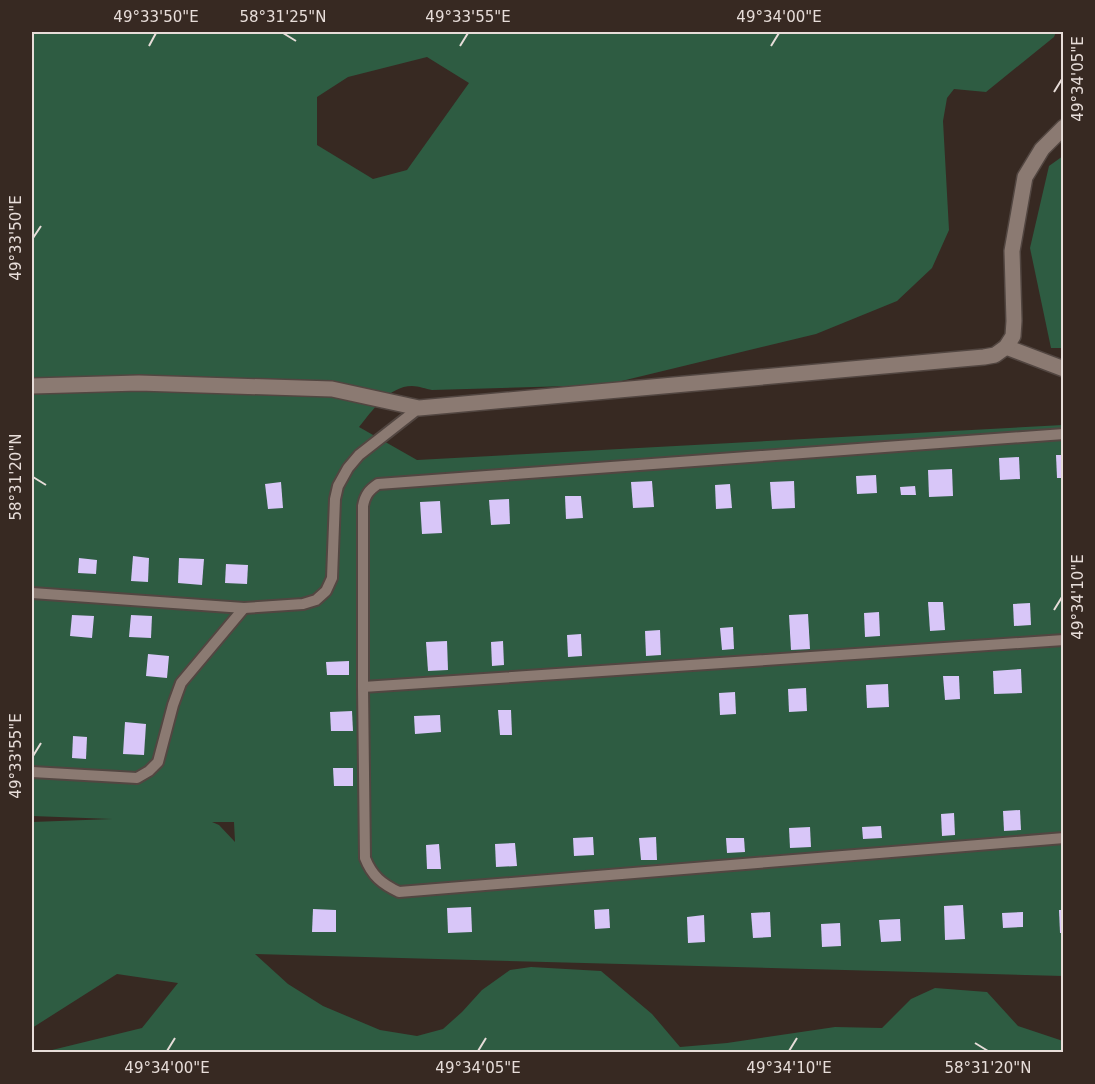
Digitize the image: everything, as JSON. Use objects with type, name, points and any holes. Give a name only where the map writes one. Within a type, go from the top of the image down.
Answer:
[{"type":"street","points":[[32,386],[139,383],[332,389],[418,408],[996,355],[1006,347],[1013,336],[1012,251],[1025,177],[1042,149],[1064,127]]},
{"type":"street","points":[[1006,347],[1064,369]]},
{"type":"lane","points":[[32,593],[244,608],[303,604],[316,600],[326,591],[332,578],[335,499],[338,486],[348,468],[359,455],[418,408]]},
{"type":"lane","points":[[1064,434],[378,484],[365,497],[363,506],[365,858],[375,876],[386,886],[399,892],[1064,838]]},
{"type":"lane","points":[[32,772],[137,778],[149,771],[158,762],[181,683],[244,608]]},
{"type":"lane","points":[[363,687],[1064,640]]},
{"type":"green space","points":[[32,32],[1056,32],[1054,37],[986,92],[954,89],[947,98],[943,121],[949,230],[932,268],[897,301],[816,334],[605,385],[432,390],[415,386],[404,387],[382,400],[359,427],[417,460],[1063,425],[1063,976],[255,954],[288,984],[323,1006],[380,1030],[417,1036],[443,1029],[482,990],[510,970],[531,967],[601,971],[652,1014],[680,1047],[727,1043],[835,1027],[882,1028],[911,999],[935,988],[987,992],[1018,1026],[1063,1041],[1063,1052],[50,1052],[142,1028],[178,983],[117,974],[32,1028],[32,822],[112,819],[32,816]],"holes":[[[427,57],[469,83],[407,170],[373,179],[317,145],[317,97],[348,77]],[[212,822],[234,822],[235,842],[219,825]]]},
{"type":"green space","points":[[1063,156],[1063,348],[1051,348],[1030,248],[1049,166]]},
{"type":"building","points":[[1056,455],[1064,455],[1064,478],[1057,478]]},
{"type":"building","points":[[1019,457],[1020,479],[1000,480],[999,458]]},
{"type":"building","points":[[952,469],[953,496],[929,497],[928,470]]},
{"type":"building","points":[[876,475],[877,493],[857,494],[856,476]]},
{"type":"building","points":[[652,481],[654,507],[633,508],[631,482]]},
{"type":"building","points":[[794,481],[795,508],[772,509],[770,482]]},
{"type":"building","points":[[281,482],[283,508],[268,509],[265,484]]},
{"type":"building","points":[[730,484],[732,508],[716,509],[715,485]]},
{"type":"building","points":[[915,486],[916,495],[901,495],[900,487]]},
{"type":"building","points":[[565,496],[581,496],[583,518],[566,519]]},
{"type":"building","points":[[509,499],[510,524],[491,525],[489,500]]},
{"type":"building","points":[[440,501],[442,533],[422,534],[420,502]]},
{"type":"building","points":[[133,556],[149,558],[148,582],[131,581]]},
{"type":"building","points":[[79,558],[97,560],[96,574],[78,573]]},
{"type":"building","points":[[179,558],[204,559],[202,585],[178,583]]},
{"type":"building","points":[[226,564],[248,565],[247,584],[225,583]]},
{"type":"building","points":[[928,602],[943,602],[945,630],[930,631]]},
{"type":"building","points":[[1030,603],[1031,625],[1014,626],[1013,604]]},
{"type":"building","points":[[879,612],[880,636],[865,637],[864,613]]},
{"type":"building","points":[[808,614],[810,649],[791,650],[789,615]]},
{"type":"building","points":[[72,615],[94,616],[92,638],[70,636]]},
{"type":"building","points":[[131,615],[152,616],[151,638],[129,637]]},
{"type":"building","points":[[733,627],[734,649],[722,650],[720,628]]},
{"type":"building","points":[[660,630],[661,655],[646,656],[645,631]]},
{"type":"building","points":[[581,634],[582,656],[568,657],[567,635]]},
{"type":"building","points":[[447,641],[448,670],[428,671],[426,642]]},
{"type":"building","points":[[503,641],[504,665],[492,666],[491,642]]},
{"type":"building","points":[[148,654],[169,656],[167,678],[146,676]]},
{"type":"building","points":[[349,661],[349,675],[327,675],[326,662]]},
{"type":"building","points":[[1021,669],[1022,693],[994,694],[993,671]]},
{"type":"building","points":[[943,676],[959,676],[960,699],[945,700]]},
{"type":"building","points":[[888,684],[889,707],[867,708],[866,685]]},
{"type":"building","points":[[806,688],[807,711],[789,712],[788,689]]},
{"type":"building","points":[[735,692],[736,714],[720,715],[719,693]]},
{"type":"building","points":[[498,710],[511,710],[512,735],[500,735]]},
{"type":"building","points":[[352,711],[353,731],[331,731],[330,712]]},
{"type":"building","points":[[440,715],[441,732],[415,734],[414,716]]},
{"type":"building","points":[[125,722],[146,724],[144,755],[123,754]]},
{"type":"building","points":[[73,736],[87,737],[86,759],[72,758]]},
{"type":"building","points":[[333,768],[353,768],[353,786],[334,786]]},
{"type":"building","points":[[1020,810],[1021,830],[1004,831],[1003,811]]},
{"type":"building","points":[[954,813],[955,835],[942,836],[941,814]]},
{"type":"building","points":[[881,826],[882,838],[863,839],[862,827]]},
{"type":"building","points":[[810,827],[811,847],[790,848],[789,828]]},
{"type":"building","points":[[593,837],[594,855],[574,856],[573,838]]},
{"type":"building","points":[[656,837],[657,860],[641,860],[639,838]]},
{"type":"building","points":[[726,838],[744,838],[745,852],[727,853]]},
{"type":"building","points":[[515,843],[517,866],[496,867],[495,844]]},
{"type":"building","points":[[439,844],[441,869],[427,869],[426,845]]},
{"type":"building","points":[[963,905],[965,939],[945,940],[944,906]]},
{"type":"building","points":[[471,907],[472,932],[448,933],[447,908]]},
{"type":"building","points":[[313,909],[336,910],[336,932],[312,932]]},
{"type":"building","points":[[609,909],[610,928],[595,929],[594,910]]},
{"type":"building","points":[[1059,910],[1064,910],[1064,933],[1060,933]]},
{"type":"building","points":[[770,912],[771,937],[753,938],[751,913]]},
{"type":"building","points":[[1023,912],[1023,927],[1003,928],[1002,913]]},
{"type":"building","points":[[704,915],[705,942],[688,943],[687,917]]},
{"type":"building","points":[[900,919],[901,941],[881,942],[879,920]]},
{"type":"building","points":[[840,923],[841,946],[822,947],[821,924]]}]
